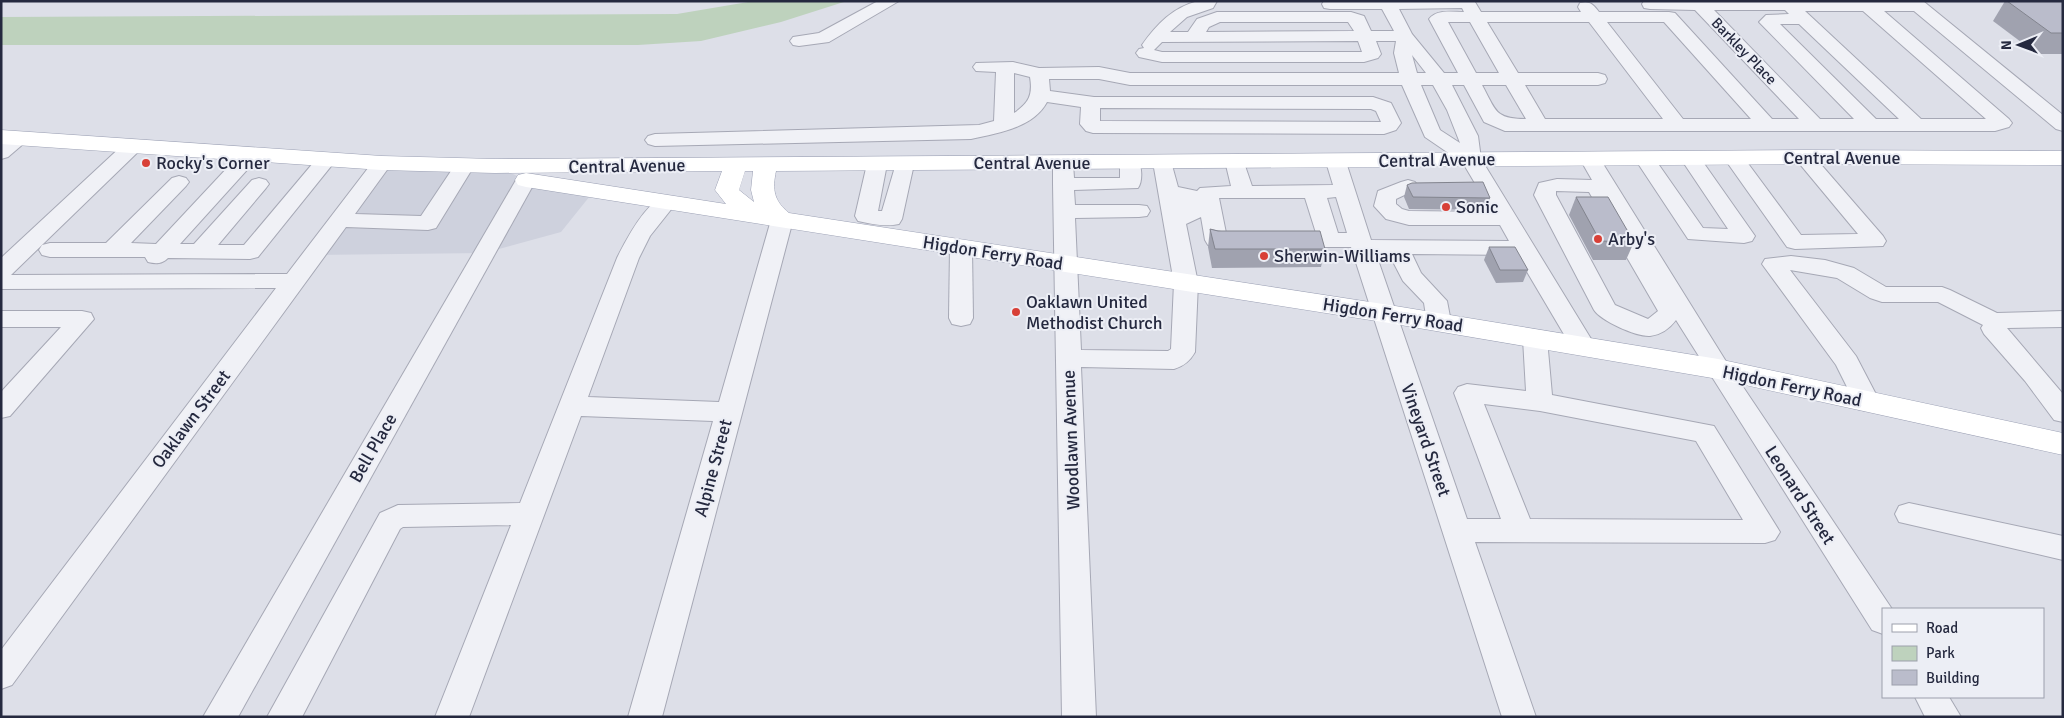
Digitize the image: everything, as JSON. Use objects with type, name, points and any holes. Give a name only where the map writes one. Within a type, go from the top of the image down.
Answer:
[{"type":"main road","name":"Central Avenue","points":[[10,138],[326,160],[464,166],[904,164],[1063,173],[1095,173],[1130,162],[1336,162],[1470,159],[1804,157],[2063,158]]},
{"type":"main road","points":[[736,164],[727,190],[732,198],[743,207],[782,220]]},
{"type":"main road","points":[[766,164],[762,190],[766,206],[782,220]]},
{"type":"main road","points":[[495,166],[526,180],[782,220]]},
{"type":"main road","name":"Higdon Ferry Road","points":[[782,220],[1383,313],[1718,370],[2063,444]]},
{"type":"street","points":[[799,42],[823,38],[891,1]]},
{"type":"street","points":[[1099,73],[1124,65],[1144,53],[1172,17],[1190,7],[1208,2],[1387,2],[1470,7],[1587,7],[1699,3]]},
{"type":"street","points":[[1387,2],[1405,36],[1422,53],[1439,79],[1469,138],[1470,159]]},
{"type":"street","name":"Barkley Place","points":[[1699,3],[1826,3],[1868,6],[1915,4]]},
{"type":"street","name":"Barkley Place","points":[[1699,3],[1814,124]]},
{"type":"street","points":[[1787,3],[1916,125]]},
{"type":"street","points":[[1915,4],[2060,120]]},
{"type":"street","points":[[1470,7],[1438,19],[1491,118],[1505,125],[1995,125],[2002,123],[1868,6]]},
{"type":"street","points":[[1470,7],[1539,125]]},
{"type":"street","points":[[1587,7],[1677,124]]},
{"type":"street","points":[[1587,7],[1673,19],[1766,124]]},
{"type":"street","points":[[1870,124],[1768,22],[1772,19],[1882,18]]},
{"type":"street","points":[[1144,53],[1162,57],[1364,57],[1372,54],[1366,36]]},
{"type":"street","points":[[1157,37],[1405,36]]},
{"type":"street","points":[[1405,36],[1403,53],[1410,79],[1432,133],[1470,159],[1584,347]]},
{"type":"street","points":[[982,67],[1005,67],[1039,74],[1099,73],[1130,79],[1598,79]]},
{"type":"street","points":[[1004,125],[1005,67]]},
{"type":"street","points":[[1039,74],[1039,100]]},
{"type":"street","points":[[655,140],[905,129],[971,133],[1004,125],[1039,100],[1092,106],[1373,103],[1384,107],[1391,123],[1384,128],[1098,128],[1090,124],[1092,106]]},
{"type":"street","points":[[1,153],[10,138]]},
{"type":"street","points":[[1,271],[133,146]]},
{"type":"street","points":[[134,281],[250,155]]},
{"type":"street","points":[[1734,158],[1795,242],[1875,241],[1804,157]]},
{"type":"street","points":[[1645,159],[1696,234],[1744,236],[1691,158]]},
{"type":"street","points":[[1543,159],[1557,185]]},
{"type":"street","name":"Leonard Street","points":[[1590,159],[1718,370],[1882,619]]},
{"type":"street","points":[[50,250],[250,252],[326,160]]},
{"type":"street","points":[[1235,161],[1243,192]]},
{"type":"street","points":[[1068,358],[1174,360],[1180,357],[1183,352],[1186,283],[1163,162]]},
{"type":"street","name":"Vineyard Street","points":[[1336,162],[1383,313],[1520,717]]},
{"type":"street","name":"Oaklawn Street","points":[[1,675],[382,163]]},
{"type":"street","points":[[876,164],[866,216],[891,219],[904,164]]},
{"type":"street","points":[[339,220],[428,223],[464,166]]},
{"type":"street","name":"Woodlawn Avenue","points":[[1063,173],[1079,717]]},
{"type":"street","name":"Bell Place","points":[[220,717],[526,180]]},
{"type":"street","points":[[112,250],[180,182]]},
{"type":"street","points":[[200,251],[259,184]]},
{"type":"street","points":[[1462,185],[1486,186]]},
{"type":"street","points":[[1583,185],[1591,190],[1612,223],[1659,314],[1652,318],[1614,315]]},
{"type":"street","points":[[1583,185],[1598,188],[1670,311],[1662,322],[1649,328],[1614,315],[1602,304],[1545,195],[1546,187],[1583,185]]},
{"type":"street","points":[[1383,222],[1376,204],[1376,194],[1381,189],[1418,186],[1386,196],[1385,206],[1394,214],[1409,218],[1508,221]]},
{"type":"street","points":[[1314,191],[1329,240]]},
{"type":"street","points":[[1345,191],[1207,192],[1216,240],[1329,240],[1359,236],[1383,222],[1508,221]]},
{"type":"street","points":[[452,717],[628,258],[640,234],[666,202]]},
{"type":"street","points":[[1064,212],[1139,211]]},
{"type":"street","name":"Alpine Street","points":[[645,717],[782,220]]},
{"type":"street","points":[[1359,236],[1397,247],[1523,248]]},
{"type":"street","points":[[1397,247],[1411,276],[1434,301],[1439,322]]},
{"type":"street","points":[[961,248],[961,318]]},
{"type":"street","points":[[1867,402],[1847,362],[1773,264],[1840,271],[1852,275],[1874,291],[1882,294],[1942,295],[1998,323]]},
{"type":"street","points":[[1,282],[294,281]]},
{"type":"street","points":[[1,319],[82,320],[1,410]]},
{"type":"street","points":[[2063,319],[2002,319],[1993,328],[2034,375],[2063,413]]},
{"type":"street","points":[[1649,328],[1658,360]]},
{"type":"street","points":[[1535,339],[1540,402]]},
{"type":"street","points":[[1456,530],[1766,532],[1704,433],[1540,402],[1467,393],[1519,529]]},
{"type":"street","points":[[571,406],[729,412]]},
{"type":"street","points":[[284,717],[390,521],[398,516],[530,514]]},
{"type":"street","points":[[1909,514],[2063,548]]},
{"type":"street","points":[[1932,698],[1944,717]]},
{"type":"shaded area","points":[[382,163],[495,166],[526,180],[594,191],[561,232],[484,253],[313,255]]},
{"type":"green space","points":[[754,1],[847,1],[781,22],[701,41],[638,45],[1,45],[1,17],[677,14]]},
{"type":"building","points":[[2007,1],[2063,1],[2063,33],[2051,33]]},
{"type":"building","points":[[1483,182],[1490,198],[1413,197],[1407,185],[1412,183]]},
{"type":"building","points":[[1576,197],[1608,197],[1634,242],[1600,241]]},
{"type":"building","points":[[1210,229],[1218,231],[1320,231],[1325,249],[1215,249]]},
{"type":"building","points":[[1489,247],[1515,247],[1528,270],[1500,270]]},
{"type":"place","name":"Rocky's Corner","points":[[146,163]]},
{"type":"place","name":"Sonic","points":[[1446,207]]},
{"type":"place","name":"Arby's","points":[[1598,239]]},
{"type":"place","name":"Sherwin-Williams","points":[[1264,256]]},
{"type":"place","name":"Oaklawn United Methodist Church","points":[[1016,312]]}]
